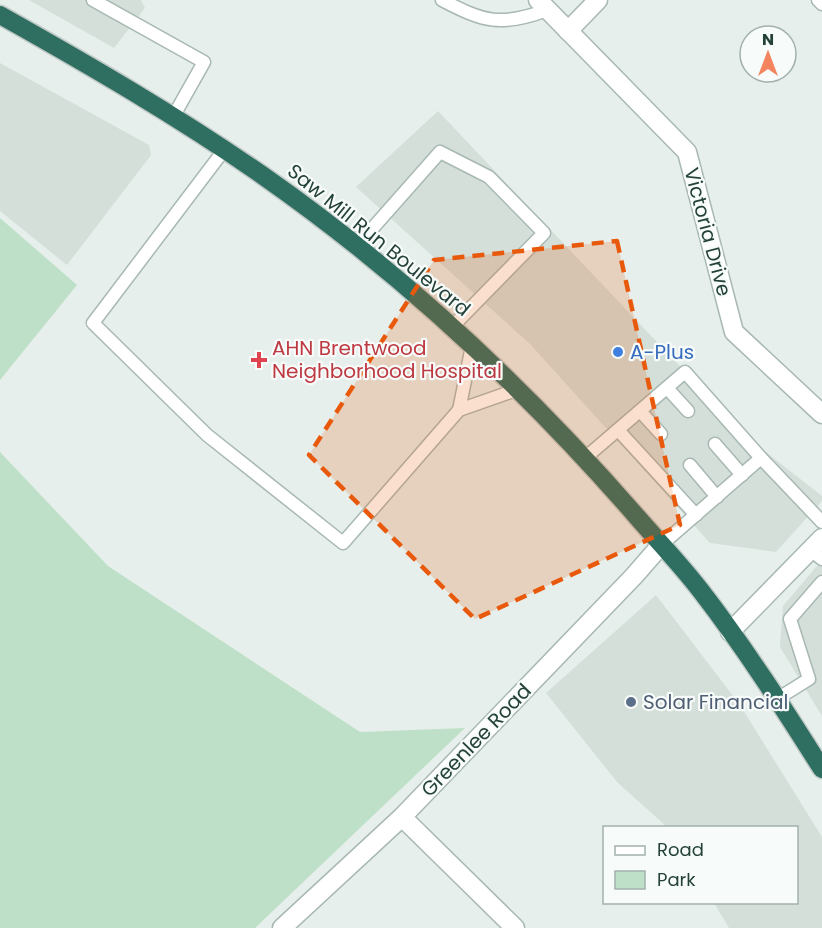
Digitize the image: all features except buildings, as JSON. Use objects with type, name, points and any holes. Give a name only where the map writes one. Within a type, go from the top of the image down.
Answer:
[{"type":"highway","name":"Saw Mill Run Boulevard","points":[[0,15],[117,81],[263,176],[356,247],[452,327],[519,389],[585,458],[701,591],[777,699],[822,769]]},
{"type":"street","points":[[568,31],[598,0]]},
{"type":"street","name":"Victoria Drive","points":[[542,5],[687,152],[734,332],[822,414]]},
{"type":"street","name":"Greenlee Road","points":[[282,928],[402,817],[662,545]]},
{"type":"street","points":[[730,632],[818,549]]},
{"type":"street","points":[[402,817],[515,928]]},
{"type":"lane","points":[[93,0],[113,6],[204,62],[173,117]]},
{"type":"lane","points":[[442,0],[478,19],[489,20],[528,17],[542,5]]},
{"type":"lane","points":[[818,0],[822,4]]},
{"type":"lane","points":[[224,150],[93,323],[207,435],[343,543],[459,410],[472,346]]},
{"type":"lane","points":[[356,247],[440,152],[489,177],[544,233],[452,327]]},
{"type":"lane","points":[[585,458],[685,372],[761,458],[822,522]]},
{"type":"lane","points":[[667,388],[688,411]]},
{"type":"lane","points":[[459,410],[519,389]]},
{"type":"lane","points":[[640,411],[661,434]]},
{"type":"lane","points":[[618,430],[696,515]]},
{"type":"lane","points":[[715,444],[742,476]]},
{"type":"lane","points":[[662,545],[761,458]]},
{"type":"lane","points":[[690,465],[717,497]]},
{"type":"lane","points":[[777,699],[809,679],[790,619],[822,582]]},
{"type":"highlighted area","points":[[617,241],[680,525],[475,619],[309,455],[434,260]]},
{"type":"shaded area","points":[[29,0],[141,0],[145,8],[114,48]]},
{"type":"shaded area","points":[[0,63],[149,145],[151,155],[67,265],[0,211]]},
{"type":"shaded area","points":[[438,111],[748,438],[822,496],[822,501],[776,552],[710,543],[530,344],[356,187]]},
{"type":"shaded area","points":[[822,560],[822,716],[780,647],[783,606]]},
{"type":"shaded area","points":[[656,595],[740,705],[822,837],[822,928],[729,928],[715,904],[798,904],[798,826],[666,826],[617,782],[546,693]]},
{"type":"green space","points":[[0,218],[77,285],[0,380]]},
{"type":"green space","points":[[0,452],[108,566],[360,732],[465,728],[255,928],[0,928]]},
{"type":"place","name":"A-Plus","points":[[618,352]]},
{"type":"place","name":"AHN Brentwood Neighborhood Hospital","points":[[259,360]]},
{"type":"place","name":"Solar Financial","points":[[631,702]]}]
